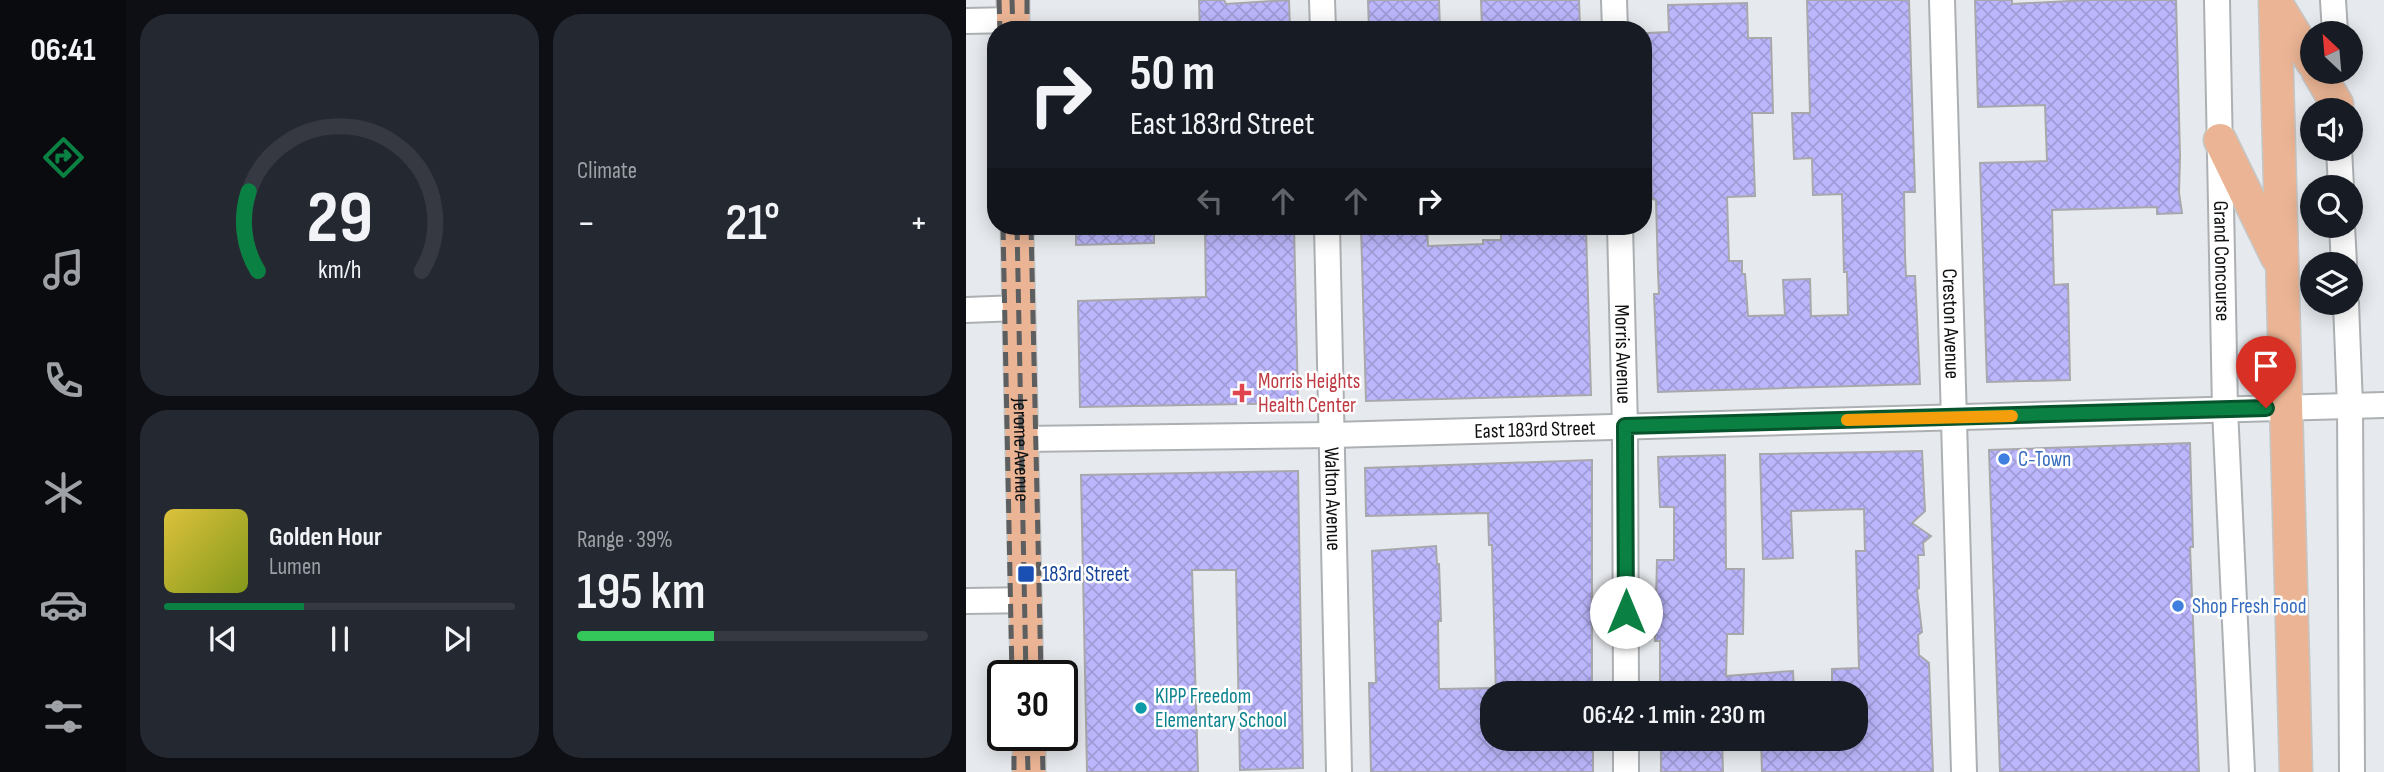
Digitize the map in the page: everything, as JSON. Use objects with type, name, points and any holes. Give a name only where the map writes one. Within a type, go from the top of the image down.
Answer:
[{"type":"main road","points":[[2274,1],[2300,42]]},
{"type":"main road","points":[[2274,1],[2296,772]]},
{"type":"main road","points":[[2220,139],[2283,267]]},
{"type":"main road","name":"Jerome Avenue","points":[[1017,235],[1027,660]]},
{"type":"main road","points":[[1028,751],[1029,772]]},
{"type":"street","points":[[1322,0],[1323,21]]},
{"type":"street","points":[[1614,0],[1615,21]]},
{"type":"street","name":"Creston Avenue","points":[[1942,0],[1964,772]]},
{"type":"street","name":"Grand Concourse","points":[[2217,0],[2225,409],[2242,772]]},
{"type":"street","points":[[2333,0],[2334,21]]},
{"type":"street","points":[[966,21],[1013,16]]},
{"type":"street","name":"Walton Avenue","points":[[1327,235],[1339,772]]},
{"type":"street","name":"Morris Avenue","points":[[1620,235],[1625,426],[1626,681]]},
{"type":"street","points":[[966,310],[1018,309]]},
{"type":"street","points":[[2346,315],[2350,406],[2352,772]]},
{"type":"street","name":"East 183rd Street","points":[[1022,439],[1332,435],[2384,405]]},
{"type":"street","points":[[966,601],[1026,600]]},
{"type":"street","points":[[1626,751],[1626,772]]},
{"type":"building","points":[[1199,0],[1224,0],[1226,4],[1289,0],[1290,21],[1200,21]]},
{"type":"building","points":[[1368,0],[1439,0],[1440,21],[1369,21]]},
{"type":"building","points":[[1481,0],[1579,0],[1580,21],[1482,21]]},
{"type":"building","points":[[1807,0],[1909,0],[1915,192],[1904,192],[1905,256],[1906,276],[1915,276],[1920,384],[1658,392],[1654,294],[1659,294],[1656,200],[1652,199],[1652,33],[1669,32],[1668,5],[1747,3],[1748,38],[1771,38],[1773,113],[1752,113],[1755,196],[1727,197],[1729,261],[1742,261],[1748,316],[1785,315],[1783,280],[1810,279],[1811,316],[1848,315],[1842,194],[1813,195],[1812,158],[1794,159],[1792,113],[1810,113]]},
{"type":"building","points":[[1975,0],[2012,0],[2012,4],[2089,0],[2176,0],[2179,193],[2182,213],[2157,214],[2157,207],[2052,210],[2054,285],[2068,284],[2070,380],[1987,382],[1980,163],[2047,161],[2045,105],[1978,107]]},
{"type":"building","points":[[1076,235],[1154,235],[1154,243],[1076,245]]},
{"type":"building","points":[[1205,235],[1294,235],[1298,403],[1080,407],[1078,301],[1206,297]]},
{"type":"building","points":[[1361,235],[1427,235],[1428,246],[1483,244],[1483,240],[1501,240],[1501,235],[1586,235],[1591,395],[1366,401]]},
{"type":"building","points":[[2190,443],[2193,547],[2190,547],[2199,772],[2000,772],[1989,450]]},
{"type":"building","points":[[1922,451],[1925,511],[1912,523],[1931,536],[1923,543],[1924,555],[1918,555],[1917,590],[1922,632],[1918,635],[1919,655],[1929,663],[1933,772],[1762,772],[1761,751],[1868,751],[1868,681],[1832,681],[1832,669],[1859,668],[1856,551],[1865,551],[1864,509],[1791,511],[1793,558],[1763,559],[1760,454]]},
{"type":"building","points":[[1725,455],[1726,569],[1744,569],[1743,634],[1727,634],[1726,676],[1793,671],[1793,681],[1660,681],[1660,641],[1655,641],[1657,560],[1674,560],[1674,507],[1660,507],[1658,457]]},
{"type":"building","points":[[1592,460],[1592,681],[1496,681],[1492,545],[1489,545],[1488,513],[1366,516],[1365,468]]},
{"type":"building","points":[[1298,471],[1303,768],[1240,770],[1236,570],[1192,570],[1198,772],[1087,772],[1081,475]]},
{"type":"building","points":[[1436,546],[1441,621],[1438,621],[1439,689],[1480,688],[1480,751],[1593,751],[1593,772],[1371,772],[1369,683],[1376,683],[1372,551]]},
{"type":"building","points":[[1661,751],[1722,751],[1723,772],[1661,772]]},
{"type":"railway","points":[[999,0],[1000,21]]},
{"type":"railway","points":[[1012,0],[1013,21]]},
{"type":"railway","points":[[1027,0],[1027,21]]},
{"type":"railway","points":[[1003,235],[1012,660]]},
{"type":"railway","points":[[1017,235],[1026,660]]},
{"type":"railway","points":[[1031,235],[1041,660]]},
{"type":"railway","points":[[1014,751],[1014,772]]},
{"type":"railway","points":[[1027,751],[1028,772]]},
{"type":"railway","points":[[1042,751],[1043,772]]},
{"type":"slow traffic","points":[[1847,420],[2012,416]]},
{"type":"place","name":"Morris Heights Health Center","points":[[1242,393]]},
{"type":"place","name":"C-Town","points":[[2004,459]]},
{"type":"place","name":"183rd Street","points":[[1026,574]]},
{"type":"place","name":"Shop Fresh Food","points":[[2178,606]]},
{"type":"place","name":"KIPP Freedom Elementary School","points":[[1141,708]]},
{"type":"route","points":[[1626,612],[1625,426],[2266,408]]}]
